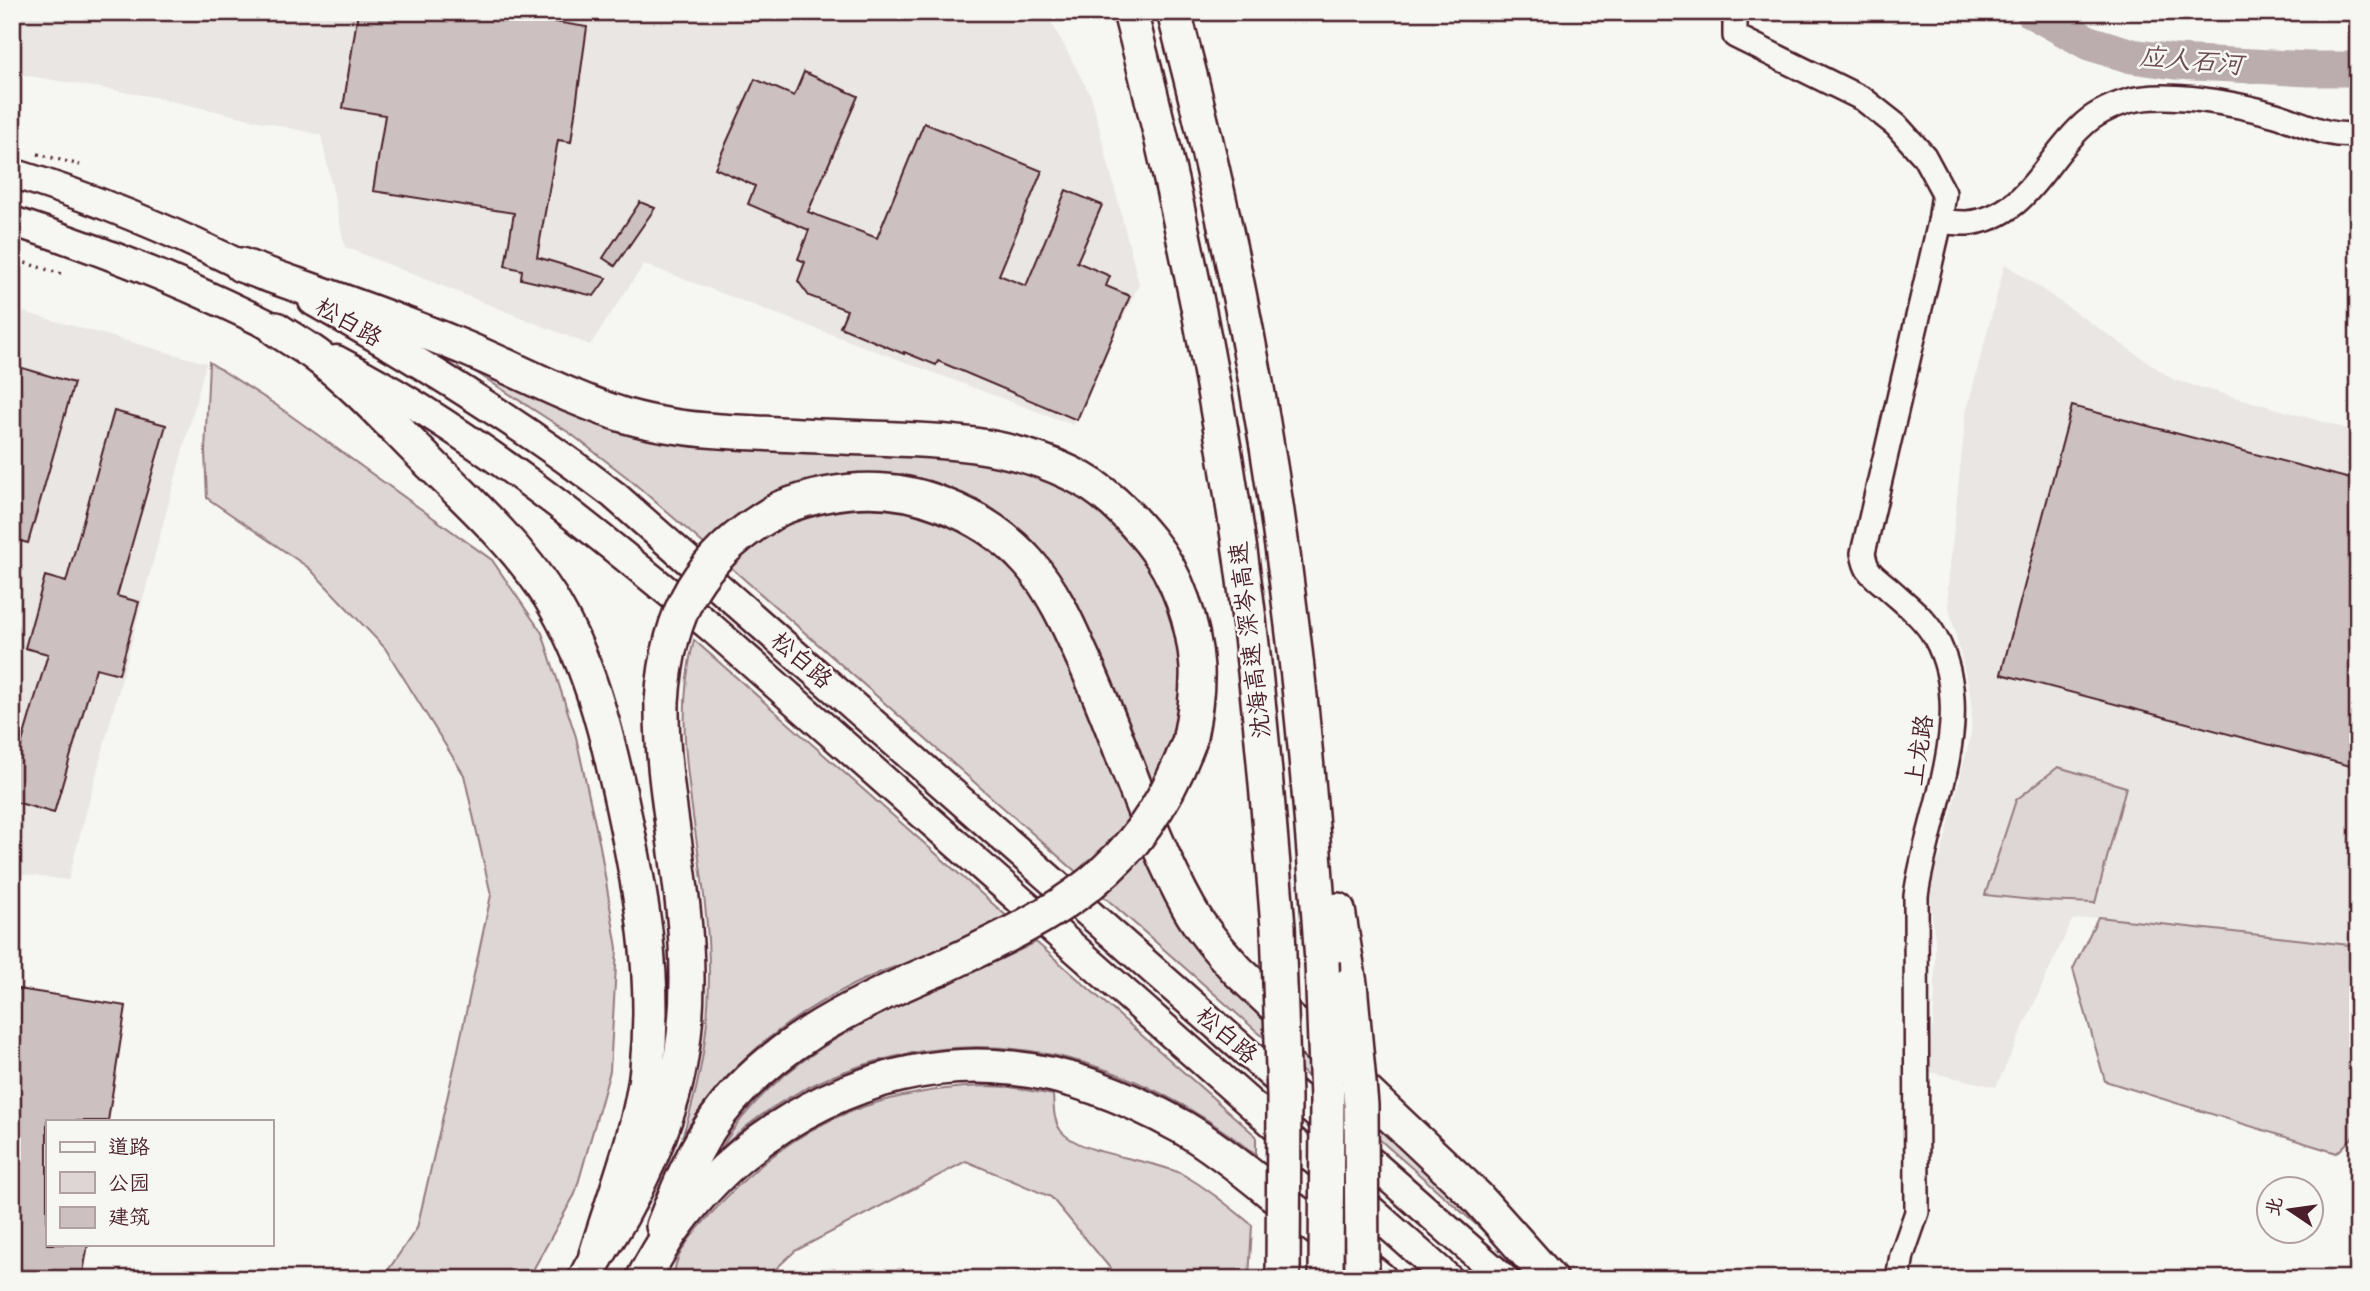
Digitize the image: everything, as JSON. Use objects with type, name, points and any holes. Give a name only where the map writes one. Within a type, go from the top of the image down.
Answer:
[{"type":"highway","name":"沈海高速 深岑高速","points":[[1130,12],[1175,194],[1222,441],[1254,664],[1278,927],[1284,1097],[1283,1279]]},
{"type":"highway","name":"沈海高速 深岑高速","points":[[1174,12],[1223,220],[1256,390],[1290,607],[1304,730],[1322,962],[1327,1099],[1326,1279]]},
{"type":"highway","points":[[241,265],[442,338],[550,387],[627,416],[688,429],[948,442],[1018,454],[1072,473],[1109,497],[1165,560],[1192,632],[1197,668],[1196,706],[1189,742],[1175,780],[1132,846],[1104,874],[1028,926],[880,994],[796,1041],[764,1067],[736,1094],[710,1128],[686,1171],[643,1278]]},
{"type":"highway","points":[[276,329],[317,356],[354,388],[480,510],[522,556],[563,620],[593,691],[614,768],[645,916],[651,1016],[647,1073],[637,1117],[590,1267]]},
{"type":"highway","points":[[590,1267],[621,1217],[654,1151],[670,1105],[683,1034],[687,955],[666,776],[662,702],[664,668],[670,638],[693,587],[711,562],[749,526],[780,508],[806,499],[840,492],[883,490],[925,498],[964,513],[999,536],[1028,562],[1048,588],[1068,625],[1089,669],[1173,876],[1190,910],[1211,940],[1238,971],[1476,1196],[1550,1279]]},
{"type":"highway","points":[[1304,730],[1333,877],[1350,984],[1361,1105],[1362,1279]]},
{"type":"highway","points":[[643,1278],[676,1224],[708,1188],[746,1151],[784,1122],[819,1102],[902,1074],[946,1068],[984,1067],[1012,1068],[1054,1075],[1126,1099],[1182,1127],[1224,1154],[1380,1279]]},
{"type":"main road","name":"松白路","points":[[21,163],[80,196],[241,265],[318,304],[445,378],[558,452],[614,495],[1504,1279]]},
{"type":"main road","name":"松白路","points":[[12,221],[175,282],[276,329],[412,402],[484,449],[565,508],[713,629],[1449,1279]]},
{"type":"street","name":"上龙路","points":[[1735,12],[1735,36],[1863,99],[1896,125],[1924,156],[1944,193],[1940,222],[1863,553],[1868,569],[1912,609],[1934,636],[1948,668],[1953,713],[1948,757],[1921,863],[1916,896],[1917,1212],[1902,1255],[1898,1279]]},
{"type":"street","points":[[1940,222],[1968,223],[1996,215],[2020,201],[2082,125],[2105,110],[2130,100],[2156,96],[2216,102],[2274,114],[2348,136],[2358,133]]},
{"type":"path","points":[[21,163],[80,165]]},
{"type":"path","points":[[12,260],[65,275]]},
{"type":"shaded area","points":[[12,12],[1046,12],[1091,96],[1139,284],[1073,425],[644,264],[590,345],[345,247],[321,135],[154,97],[12,73]]},
{"type":"shaded area","points":[[2005,264],[2174,380],[2348,429],[2358,423],[2358,946],[2098,917],[2072,920],[1996,1087],[1925,1071],[1933,1025],[1935,991],[1935,942],[1929,890],[1931,875],[1941,855],[1971,734],[1972,701],[1949,607],[1948,586],[1966,413]]},
{"type":"shaded area","points":[[12,309],[206,363],[68,880],[12,873]]},
{"type":"green space","points":[[443,351],[544,401],[947,456],[1027,472],[1062,486],[1093,505],[1121,530],[1145,559],[1163,591],[1175,627],[1182,663],[1181,701],[1175,738],[1153,789],[1102,663],[971,500],[755,505],[736,517],[705,545],[628,478],[571,434]]},
{"type":"green space","points":[[209,362],[276,405],[492,560],[542,633],[576,737],[600,846],[617,948],[610,1071],[575,1194],[528,1279],[382,1279],[417,1228],[491,895],[464,775],[385,648],[309,568],[207,498],[205,452]]},
{"type":"green space","points":[[881,505],[940,520],[964,531],[986,544],[1022,581],[1055,632],[1159,882],[1506,1251],[728,565],[761,537],[798,519],[838,509]]},
{"type":"green space","points":[[694,640],[1010,919],[942,951],[851,986],[794,1019],[743,1060],[700,1109],[682,1137],[698,1080],[709,993],[708,934],[685,739],[688,673]]},
{"type":"green space","points":[[2058,767],[2126,787],[2095,903],[1985,895],[2016,800]]},
{"type":"green space","points":[[2098,917],[2358,946],[2358,1132],[2337,1153],[2105,1081],[2073,969]]},
{"type":"green space","points":[[1036,942],[1256,1136],[1256,1155],[1187,1108],[1111,1072],[1058,1056],[1013,1049],[967,1047],[922,1051],[877,1061],[834,1076],[793,1096],[755,1120],[720,1150],[748,1111],[782,1077],[820,1049],[905,1003]]},
{"type":"green space","points":[[1010,1087],[1053,1095],[1057,1123],[1070,1139],[1100,1151],[1169,1169],[1182,1174],[1209,1192],[1252,1225],[1249,1279],[1119,1279],[1051,1197],[966,1161],[795,1251],[765,1279],[674,1279],[680,1253],[703,1223],[738,1185],[799,1137],[866,1106],[902,1096],[942,1089]]},
{"type":"building","points":[[358,12],[492,12],[587,27],[571,142],[558,140],[537,257],[607,278],[594,296],[521,279],[522,270],[505,266],[514,213],[373,191],[385,115],[343,108]]},
{"type":"building","points":[[804,72],[858,96],[808,212],[877,238],[924,123],[1042,171],[999,275],[1026,286],[1066,190],[1102,205],[1077,262],[1110,276],[1106,286],[1130,296],[1077,420],[938,361],[936,365],[904,354],[840,327],[847,310],[809,296],[798,281],[805,262],[798,259],[809,230],[748,204],[755,186],[715,168],[755,79],[794,96]]},
{"type":"building","points":[[640,202],[655,208],[615,266],[603,258]]},
{"type":"building","points":[[12,365],[74,383],[28,543],[12,539]]},
{"type":"building","points":[[2072,406],[2358,481],[2358,768],[2001,674]]},
{"type":"building","points":[[114,411],[166,425],[117,596],[139,602],[119,674],[96,668],[54,813],[12,801],[12,776],[48,654],[25,648],[45,576],[66,582]]},
{"type":"building","points":[[12,988],[126,1006],[108,1120],[46,1120],[46,1246],[88,1246],[82,1279],[12,1279]]},
{"type":"waterway","name":"应人石河","points":[[2033,12],[2089,43],[2132,56],[2175,62],[2358,69]]}]
